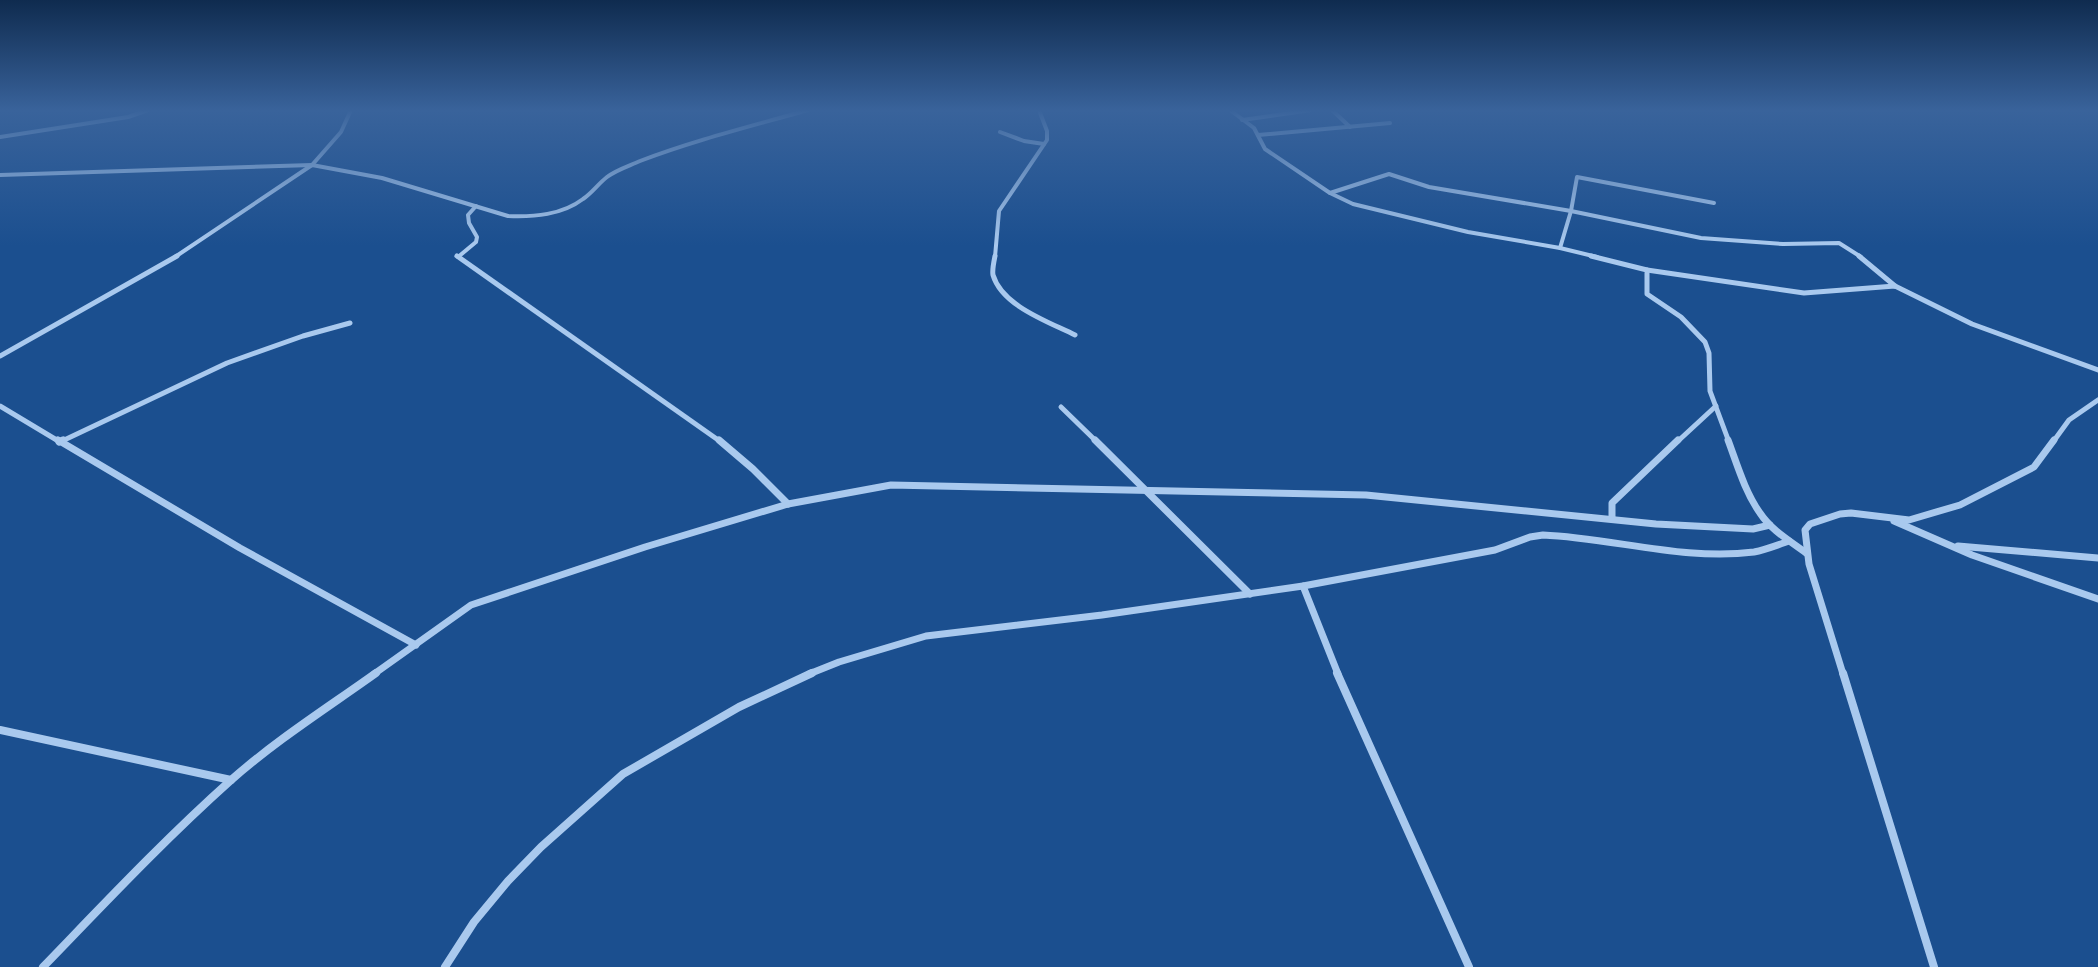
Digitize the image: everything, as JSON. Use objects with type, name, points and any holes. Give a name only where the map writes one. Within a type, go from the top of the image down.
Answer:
[{"type":"street","points":[[0,356],[169,261],[312,165],[322,155]]},
{"type":"street","points":[[0,175],[312,165],[382,178],[508,216],[540,216],[583,199],[606,177],[615,172],[663,155]]},
{"type":"street","points":[[1037,155],[999,211],[993,274],[1009,299],[1029,313],[1075,335]]},
{"type":"street","points":[[1273,155],[1330,193],[1353,204],[1468,232],[1560,248],[1647,270],[1780,291],[1804,292],[1895,286]]},
{"type":"street","points":[[1330,193],[1389,174],[1429,187],[1571,211],[1701,238],[1784,244],[1839,243],[1850,248],[1895,286],[1972,324],[2098,370]]},
{"type":"street","points":[[1560,248],[1571,211],[1577,177],[1714,203]]},
{"type":"street","points":[[476,206],[468,215],[469,223],[477,237],[476,242],[457,256],[461,260],[549,318],[724,443],[766,480],[788,504]]},
{"type":"street","points":[[1647,270],[1647,294],[1681,317],[1705,342],[1709,353],[1710,391],[1745,485],[1760,514],[1770,525],[1806,553]]},
{"type":"street","points":[[59,442],[227,363],[303,336],[351,324]]},
{"type":"street","points":[[1935,967],[1806,553],[1805,530],[1810,524],[1824,518],[1851,513],[1909,520],[1920,519],[1960,505],[2020,476],[2040,461],[2069,420],[2098,400]]},
{"type":"street","points":[[0,406],[240,548],[416,645]]},
{"type":"street","points":[[1612,519],[1612,503],[1637,477],[1662,458],[1716,406]]},
{"type":"street","points":[[1061,407],[1250,594]]},
{"type":"street","points":[[43,967],[169,838],[231,780],[264,753],[471,605],[645,547],[788,504],[851,491],[924,484],[1377,496],[1723,528],[1753,529],[1770,525]]},
{"type":"street","points":[[1884,517],[1950,546],[2098,599]]},
{"type":"street","points":[[445,967],[474,922],[508,881],[541,847],[623,774],[739,707],[838,662],[926,636],[1303,586],[1495,550],[1530,537],[1570,536],[1634,544],[1684,554],[1755,552],[1790,541]]},
{"type":"street","points":[[1950,546],[2098,558]]},
{"type":"street","points":[[1303,586],[1333,663],[1469,967]]},
{"type":"street","points":[[0,730],[231,780]]}]
